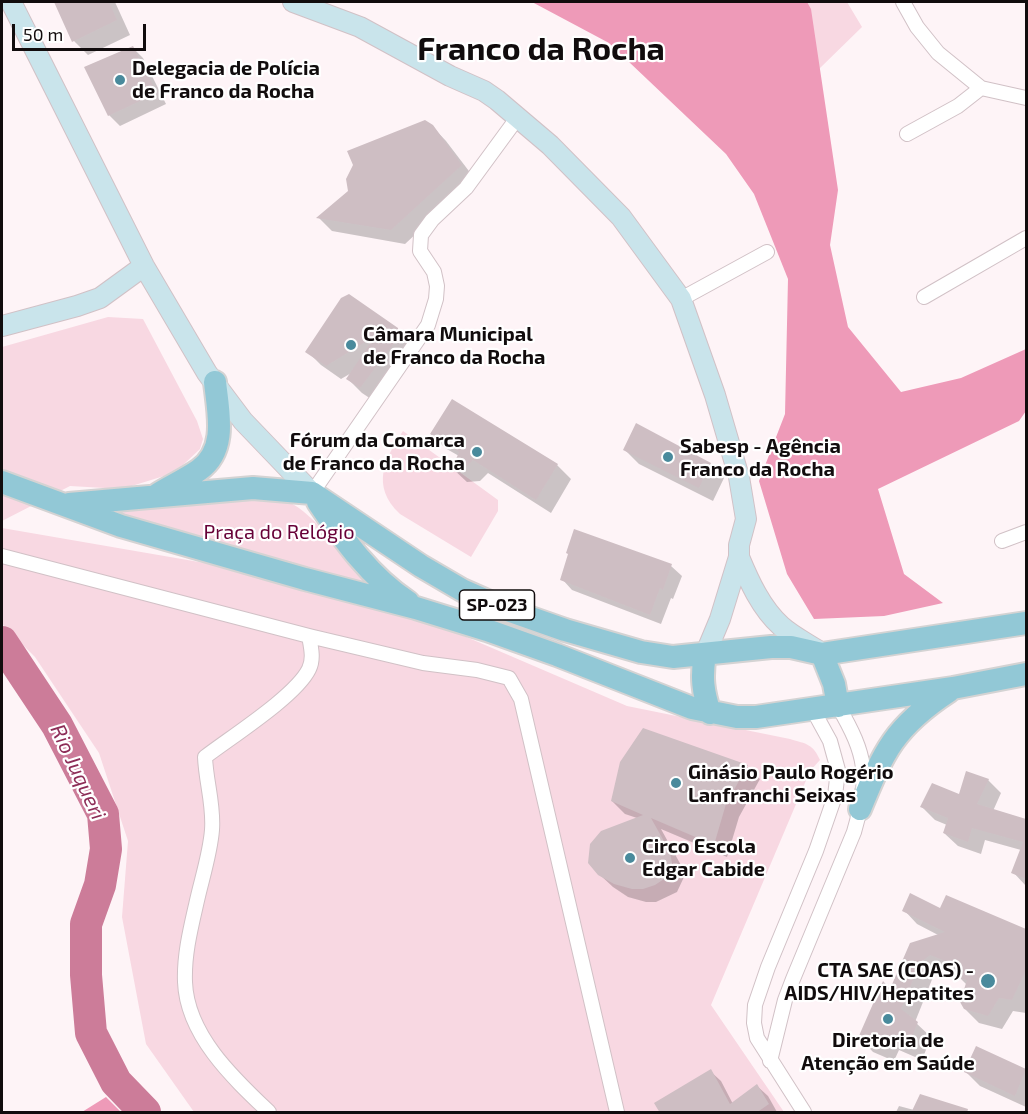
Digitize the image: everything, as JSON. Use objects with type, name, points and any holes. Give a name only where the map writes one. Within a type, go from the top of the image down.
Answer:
[{"type":"main road","points":[[151,498],[201,469],[211,456],[218,441],[220,424],[215,382]]},
{"type":"main road","name":"SP-023","points":[[2,483],[121,526],[416,608],[547,651],[710,713],[756,717],[813,710],[1026,674]]},
{"type":"main road","name":"SP-023","points":[[64,504],[253,488],[312,493],[421,566],[462,590],[505,609],[565,630],[641,652],[674,657],[771,647],[791,647],[822,654],[1026,623]]},
{"type":"main road","points":[[312,493],[340,534],[362,560],[394,593],[416,608]]},
{"type":"main road","points":[[822,654],[834,684],[838,706]]},
{"type":"main road","points":[[705,655],[702,687],[710,713]]},
{"type":"main road","points":[[860,810],[879,763],[900,730],[913,717],[953,688]]},
{"type":"street","name":"SP-023","points":[[12,2],[144,266],[215,382],[243,421],[312,493]]},
{"type":"street","points":[[293,2],[360,27],[450,76],[484,91],[518,117],[550,145],[621,217],[681,299],[715,395],[739,477],[746,519],[739,545],[739,557],[720,620],[705,655]]},
{"type":"street","points":[[903,2],[917,27],[938,53],[981,88],[1026,98]]},
{"type":"street","points":[[908,135],[958,106],[981,88]]},
{"type":"street","points":[[312,493],[428,325],[436,299],[437,286],[434,272],[420,251],[421,235],[432,220],[466,188],[518,117]]},
{"type":"street","points":[[924,297],[1026,238]]},
{"type":"street","points":[[681,299],[767,252]]},
{"type":"street","points":[[2,326],[100,298],[144,266]]},
{"type":"street","points":[[1002,541],[1026,532]]},
{"type":"street","points":[[2,556],[309,636],[423,663],[477,670],[509,678],[521,699],[617,1113]]},
{"type":"street","points":[[739,557],[750,582],[781,626],[822,654]]},
{"type":"street","points":[[269,1113],[216,1059],[201,1033],[187,1002],[185,961],[212,831],[213,805],[205,758],[275,705],[304,677],[312,658],[309,636]]},
{"type":"street","points":[[770,1061],[785,1000],[854,832],[860,810],[864,777],[863,760],[857,741],[838,706]]},
{"type":"street","points":[[804,1113],[757,1038],[754,1023],[756,1005],[768,967],[836,796],[838,770],[830,741],[813,710]]},
{"type":"green space","points":[[763,2],[847,2],[862,27],[819,69]]},
{"type":"green space","points":[[108,317],[143,319],[197,421],[203,439],[200,449],[183,465],[164,476],[122,489],[70,486],[2,521],[2,347]]},
{"type":"green space","points":[[403,431],[498,500],[498,511],[471,557],[400,514],[385,493],[383,483],[386,462]]},
{"type":"green space","name":"Praça do Relógio","points":[[266,498],[290,503],[309,516],[355,566],[367,586],[122,518],[120,512],[238,499]]},
{"type":"green space","points":[[2,528],[286,577],[406,611],[627,706],[790,739],[812,748],[820,760],[810,771],[711,1005],[784,1112],[194,1112],[146,1044],[122,917],[128,841],[99,753],[35,657],[2,624]]},
{"type":"shaded area","points":[[532,2],[807,2],[811,9],[838,190],[830,245],[848,327],[901,392],[961,378],[1026,349],[1026,411],[1019,421],[878,489],[904,574],[943,603],[884,616],[814,619],[787,574],[759,481],[785,414],[788,279],[754,194],[726,154],[609,43]]},
{"type":"shaded area","points":[[106,1097],[121,1112],[82,1112]]},
{"type":"building","points":[[54,2],[109,2],[117,20],[72,42]]},
{"type":"building","name":"Delegacia de Polícia de Franco da Rocha","points":[[133,46],[157,93],[108,116],[84,67]]},
{"type":"building","points":[[425,120],[433,125],[462,165],[391,230],[316,218],[348,191],[346,179],[353,165],[347,151]]},
{"type":"building","name":"Câmara Municipal de Franco da Rocha","points":[[349,294],[398,328],[398,338],[360,388],[346,379],[375,336],[326,366],[305,352],[341,298]]},
{"type":"building","name":"Fórum da Comarca de Franco da Rocha","points":[[452,399],[558,464],[536,500],[473,460],[466,467],[452,469],[459,452],[430,434]]},
{"type":"building","name":"Sabesp - Agência Franco da Rocha","points":[[636,423],[711,463],[699,488],[623,450]]},
{"type":"building","points":[[574,529],[672,564],[663,590],[660,588],[650,615],[560,580]]},
{"type":"building","name":"Ginásio Paulo Rogério Lanfranchi Seixas","points":[[643,728],[748,765],[726,804],[714,845],[651,818],[670,852],[672,863],[664,879],[655,885],[643,889],[632,889],[614,884],[598,875],[588,863],[590,844],[601,831],[643,815],[611,801],[620,762]]},
{"type":"building","points":[[966,771],[989,779],[977,804],[1026,819],[1026,879],[1011,873],[1023,842],[972,828],[968,842],[943,833],[948,818],[920,807],[932,783],[959,794]]},
{"type":"building","points":[[910,893],[940,908],[946,895],[1026,929],[1026,970],[1012,1000],[999,998],[988,1016],[964,1009],[960,1002],[967,980],[957,978],[961,967],[930,955],[920,963],[901,1009],[918,1022],[908,1047],[885,1038],[880,1048],[858,1038],[883,981],[890,989],[910,943],[945,932],[902,911]]},
{"type":"building","points":[[976,1046],[1026,1069],[1015,1096],[964,1072]]},
{"type":"building","points":[[711,1069],[730,1104],[757,1084],[769,1104],[756,1113],[660,1113],[654,1103]]},
{"type":"building","points":[[920,1094],[968,1109],[967,1113],[911,1113]]},
{"type":"waterway","name":"Rio Juqueri","points":[[2,642],[57,725],[103,814],[106,849],[100,885],[86,924],[86,975],[91,1033],[116,1082],[145,1112]]},
{"type":"place","name":"Delegacia de Polícia de Franco da Rocha","points":[[120,80]]},
{"type":"place","name":"Câmara Municipal de Franco da Rocha","points":[[351,345]]},
{"type":"place","name":"Fórum da Comarca de Franco da Rocha","points":[[477,452]]},
{"type":"place","name":"Sabesp - Agência Franco da Rocha","points":[[668,457]]},
{"type":"place","name":"Ginásio Paulo Rogério Lanfranchi Seixas","points":[[676,783]]},
{"type":"place","name":"Circo Escola Edgar Cabide","points":[[630,858]]},
{"type":"place","name":"CTA SAE (COAS) - AIDS/HIV/Hepatites","points":[[988,981]]},
{"type":"place","name":"Diretoria de Atenção em Saúde","points":[[888,1019]]},
{"type":"district","name":"Franco da Rocha","points":[[541,49]]}]
